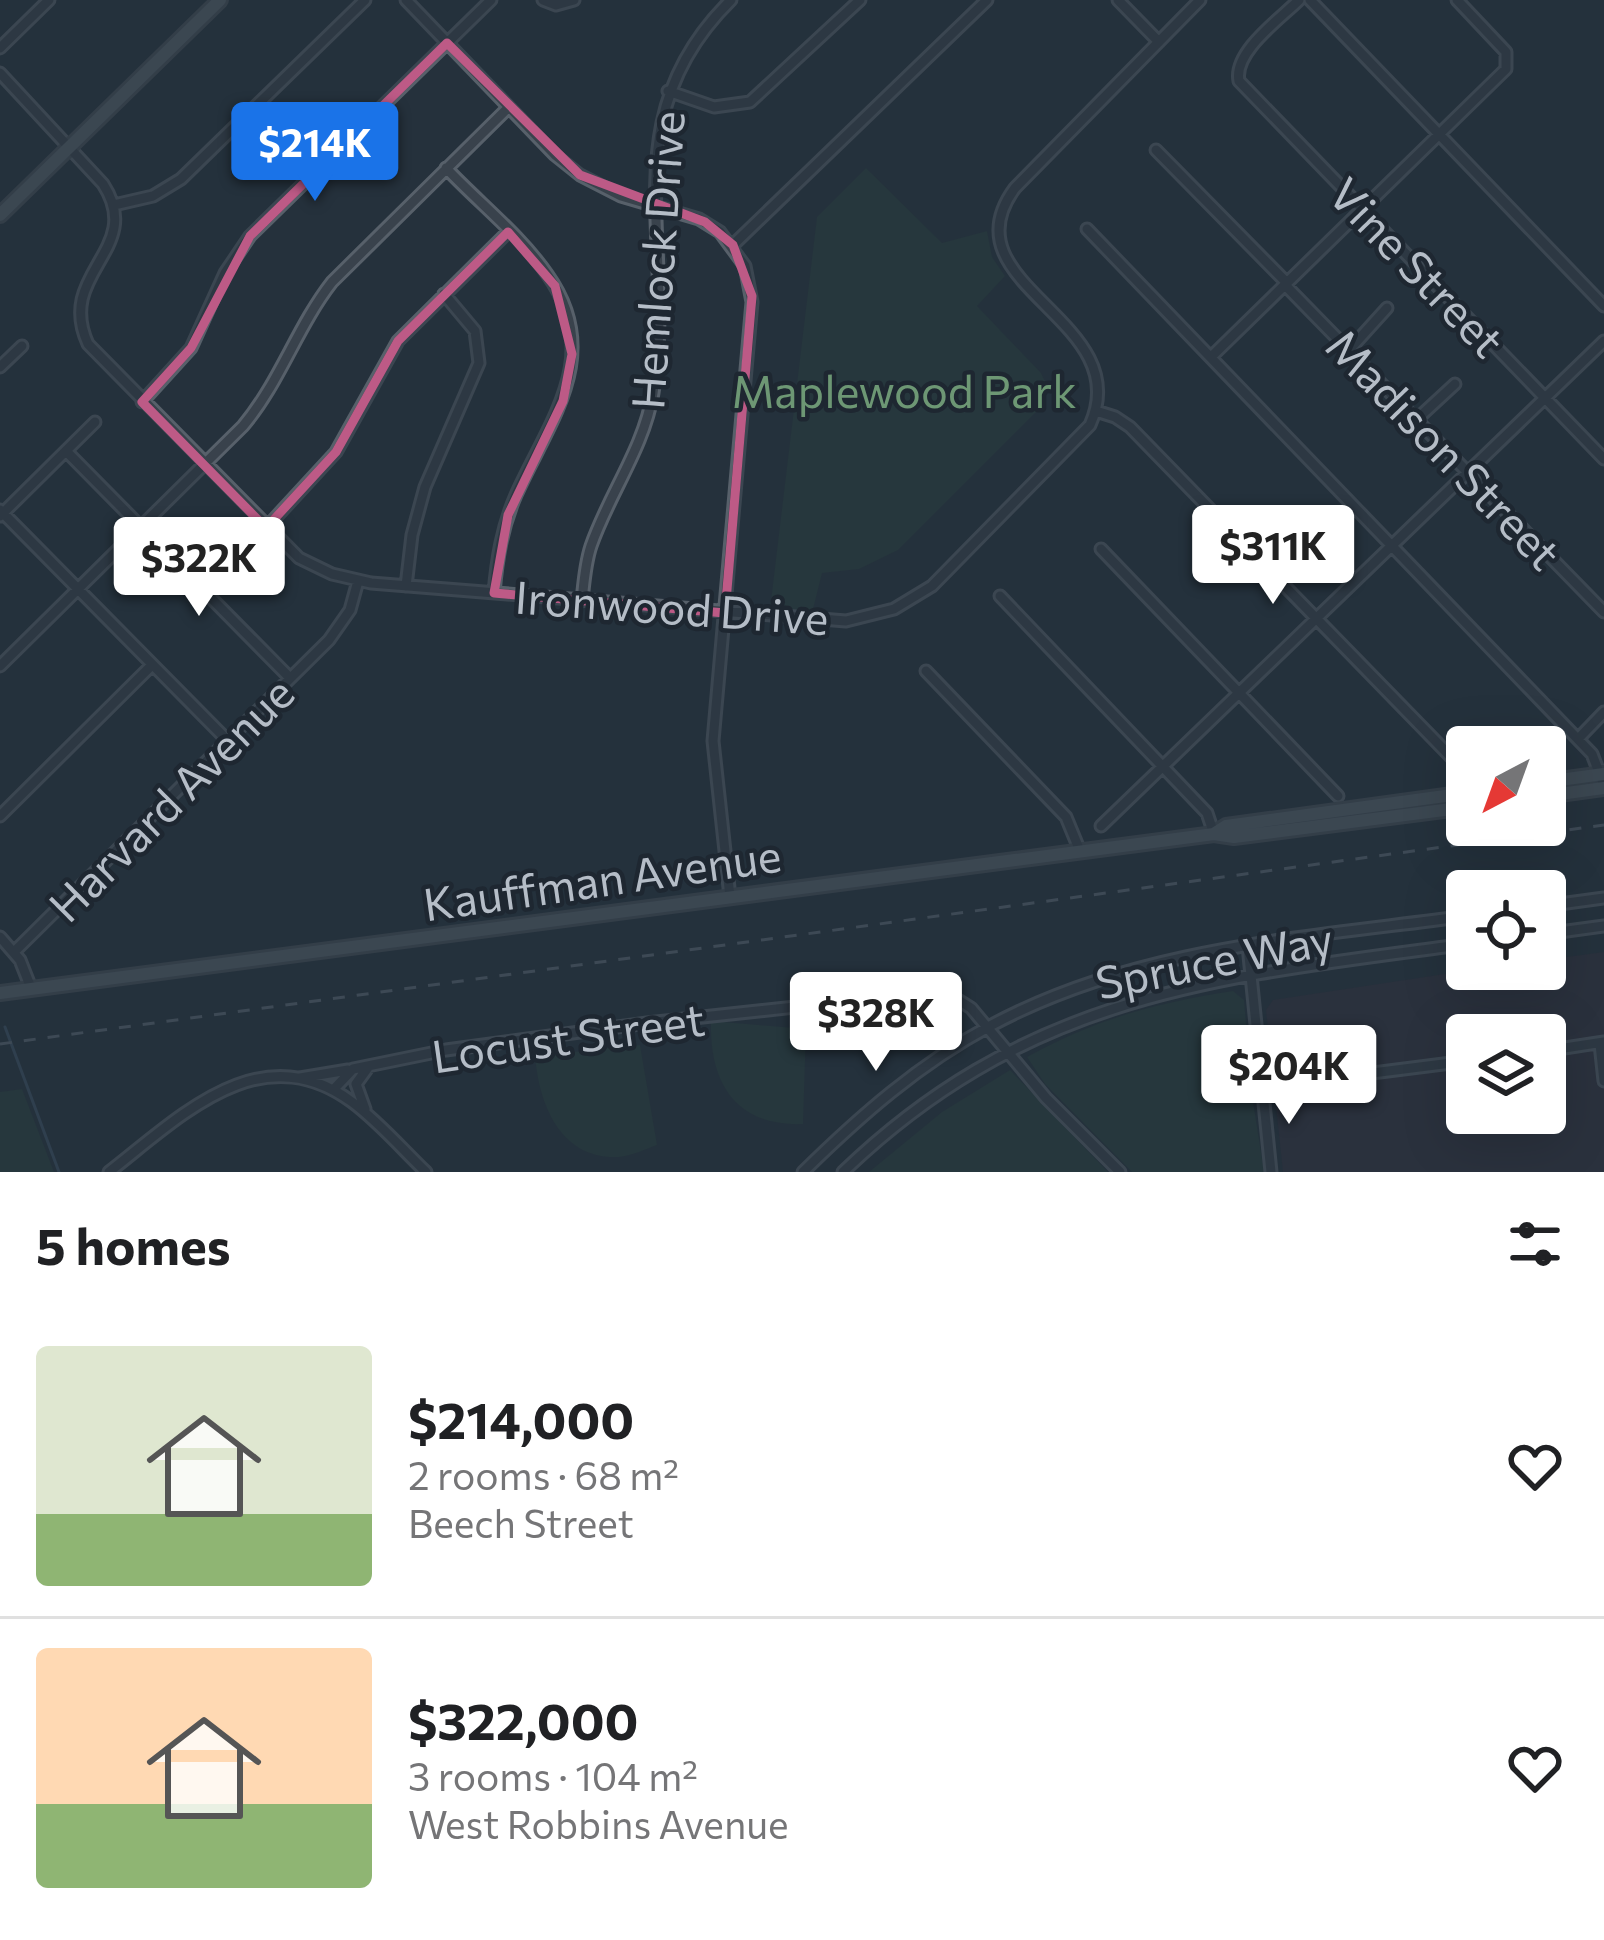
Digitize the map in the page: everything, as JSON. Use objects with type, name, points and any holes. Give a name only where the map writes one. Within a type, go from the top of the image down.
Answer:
[{"type":"main road","points":[[0,215],[220,0]]},
{"type":"main road","points":[[1566,782],[1603,781]]},
{"type":"main road","points":[[1566,791],[1603,781]]},
{"type":"main road","name":"Kauffman Avenue","points":[[1214,834],[1226,826],[1446,796]]},
{"type":"main road","name":"Kauffman Avenue","points":[[0,993],[1214,834],[1234,837],[1446,810]]},
{"type":"street","points":[[0,49],[49,0]]},
{"type":"street","points":[[0,73],[103,184],[114,205],[153,196],[175,184],[364,0]]},
{"type":"street","points":[[406,0],[580,175],[621,196],[705,222],[733,245],[747,273],[752,302],[713,759],[730,897]]},
{"type":"street","points":[[142,402],[191,348],[224,273],[250,236],[491,0]]},
{"type":"street","points":[[544,0],[556,5],[574,0]]},
{"type":"street","name":"Hemlock Drive","points":[[582,601],[592,545],[635,451],[653,395],[659,339],[658,138],[668,91],[694,42],[731,0]]},
{"type":"street","points":[[668,91],[714,107],[756,99],[860,0]]},
{"type":"street","points":[[733,245],[988,0]]},
{"type":"street","points":[[1118,0],[1159,43]]},
{"type":"street","points":[[1200,0],[1015,188],[1000,218],[1000,243],[1009,267],[1091,357],[1098,384],[1096,411],[1130,427],[1446,752]]},
{"type":"street","name":"Vine Street","points":[[1299,0],[1243,58],[1237,70],[1242,84],[1604,460]]},
{"type":"street","points":[[1310,0],[1604,306]]},
{"type":"street","points":[[1211,357],[1506,68],[1506,52],[1457,0]]},
{"type":"street","points":[[0,667],[264,399],[332,282],[509,107]]},
{"type":"street","name":"Madison Street","points":[[1156,150],[1604,612]]},
{"type":"street","points":[[446,168],[555,286],[569,322],[572,354],[563,401],[508,515],[494,593]]},
{"type":"street","name":"Ironwood Drive","points":[[114,205],[113,236],[84,286],[80,320],[93,353],[266,527],[308,563],[358,581],[725,613],[846,620],[883,613],[912,600],[942,578],[1082,436],[1096,411]]},
{"type":"street","points":[[1087,229],[1592,754],[1603,781]]},
{"type":"street","points":[[266,527],[336,452],[393,348],[508,232]]},
{"type":"street","points":[[406,586],[424,487],[479,364],[475,331],[444,294]]},
{"type":"street","points":[[1349,350],[1387,308]]},
{"type":"street","points":[[1101,826],[1604,341]]},
{"type":"street","points":[[0,367],[22,346]]},
{"type":"street","points":[[1416,420],[1455,383]]},
{"type":"street","points":[[95,422],[1,513],[227,740]]},
{"type":"street","points":[[66,451],[290,678]]},
{"type":"street","points":[[1101,549],[1339,796]]},
{"type":"street","name":"Harvard Avenue","points":[[14,952],[343,622],[358,581]]},
{"type":"street","points":[[1000,596],[1207,813],[1214,834]]},
{"type":"street","points":[[0,816],[152,664]]},
{"type":"street","points":[[926,671],[1066,817],[1080,851]]},
{"type":"street","points":[[1578,740],[1604,712]]},
{"type":"street","points":[[1566,903],[1604,898]]},
{"type":"street","name":"Spruce Way","points":[[805,1171],[889,1093],[988,1027],[1097,979],[1162,961],[1248,946],[1446,919]]},
{"type":"street","points":[[1566,931],[1604,926]]},
{"type":"street","points":[[0,937],[14,952],[31,988]]},
{"type":"street","points":[[1248,946],[1270,1172]]},
{"type":"street","name":"Spruce Way","points":[[844,1172],[906,1117],[959,1079],[1008,1051],[1116,1005],[1252,975],[1446,947]]},
{"type":"street","name":"Locust Street","points":[[110,1172],[212,1094],[247,1081],[295,1079],[500,1043],[932,990],[961,999],[1046,1098],[1120,1172]]},
{"type":"street","points":[[1566,1048],[1602,1043],[1604,1081]]},
{"type":"street","points":[[1262,1087],[1446,1064]]},
{"type":"street","name":"Locust Street","points":[[367,1114],[356,1084],[370,1066]]},
{"type":"street","points":[[333,1090],[353,1069]]},
{"type":"street","points":[[295,1079],[333,1090],[367,1114],[426,1172]]},
{"type":"highlighted area","points":[[447,43],[580,175],[705,222],[733,245],[752,296],[725,613],[494,593],[508,515],[563,401],[572,354],[555,286],[508,232],[398,341],[336,452],[266,528],[142,402],[191,348],[250,236]]},
{"type":"shaded area","points":[[1604,952],[1604,1172],[1283,1172],[1266,1010],[1273,1000],[1446,974],[1446,990],[1566,990],[1566,957]]},
{"type":"green space","name":"Maplewood Park","points":[[866,168],[942,243],[987,231],[992,257],[1005,276],[977,306],[1041,373],[1049,390],[1037,411],[898,550],[859,569],[822,573],[812,613],[770,609],[817,217]]},
{"type":"green space","points":[[1233,991],[1244,1000],[1264,1172],[1132,1172],[1045,1084],[1027,1057],[1127,1014]]},
{"type":"green space","points":[[711,1021],[806,1029],[803,1124],[760,1118],[731,1097],[715,1064]]},
{"type":"green space","points":[[640,1045],[657,1145],[619,1157],[582,1149],[556,1126],[542,1092],[535,1056]]},
{"type":"green space","points":[[1010,1070],[1108,1172],[869,1172],[942,1112]]},
{"type":"green space","points":[[22,1089],[54,1172],[0,1172],[0,1092]]},
{"type":"waterway","points":[[5,1027],[59,1172]]},
{"type":"railway","points":[[0,1044],[1604,825]]}]
